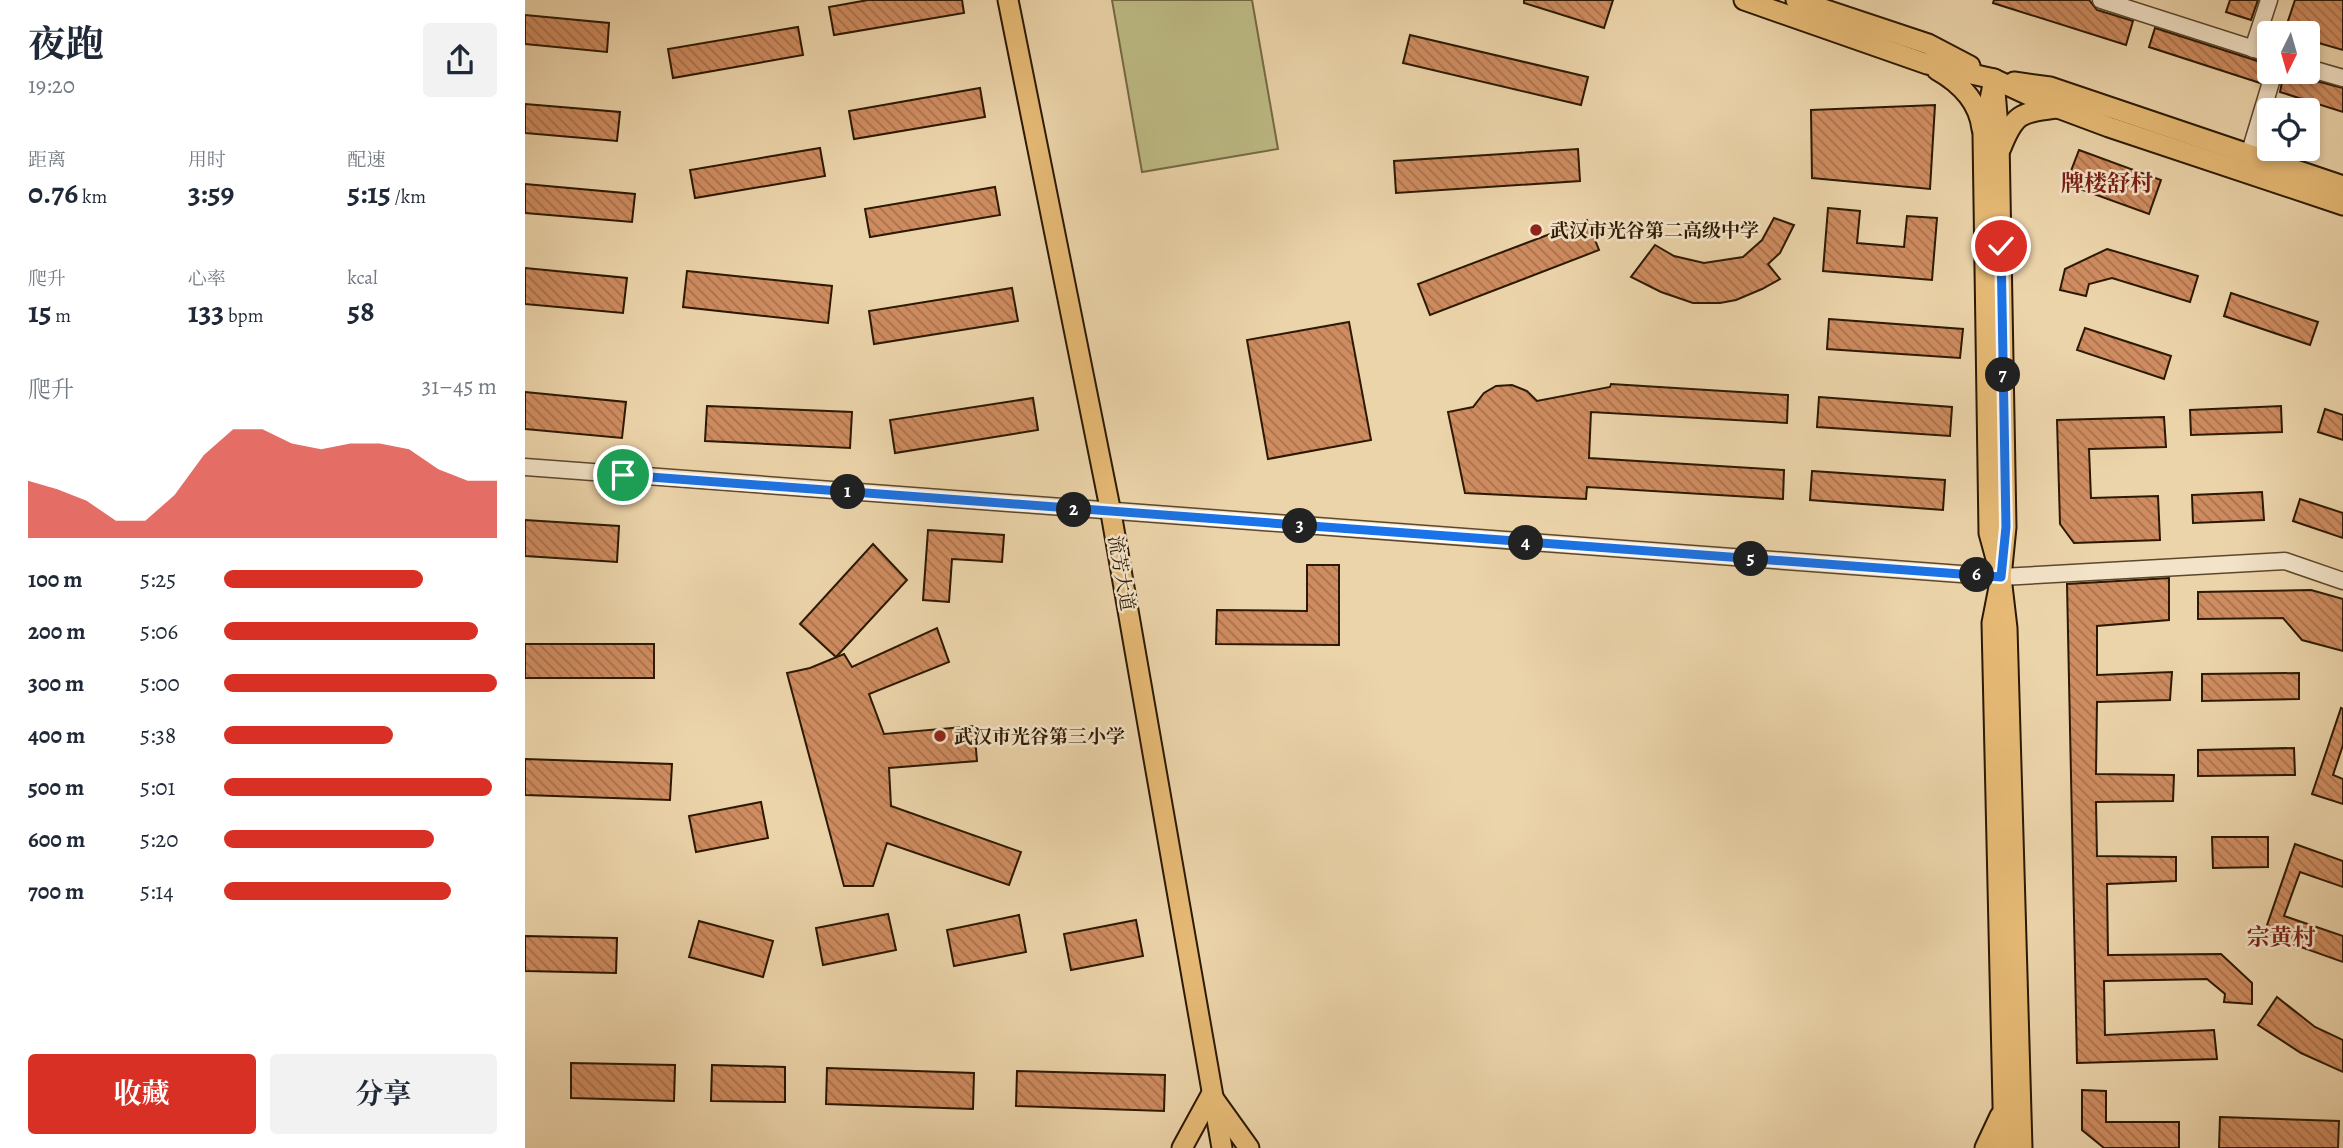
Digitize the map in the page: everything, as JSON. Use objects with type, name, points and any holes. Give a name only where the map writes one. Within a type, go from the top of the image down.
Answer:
[{"type":"main road","name":"流芳大道","points":[[1008,0],[1111,513],[1222,1148]]},
{"type":"main road","points":[[1744,0],[1927,64],[1994,79],[2050,87],[2343,186]]},
{"type":"main road","points":[[1796,0],[1928,44],[2056,108],[2343,205]]},
{"type":"main road","points":[[1927,64],[1952,78],[1976,105],[1991,148],[1989,533],[2001,577],[1992,623],[2013,1111],[2022,1148]]},
{"type":"main road","points":[[1991,148],[1983,135],[1994,79]]},
{"type":"main road","points":[[1991,148],[2019,116],[2056,108]]},
{"type":"main road","points":[[1182,1148],[1212,1095],[1249,1148]]},
{"type":"main road","points":[[1985,1148],[2013,1111]]},
{"type":"main road","points":[[2004,1148],[2013,1111]]},
{"type":"main road","points":[[2013,1111],[2032,1148]]},
{"type":"street","points":[[2101,0],[2257,50]]},
{"type":"street","points":[[2253,49],[2269,0]]},
{"type":"street","points":[[2321,72],[2343,78]]},
{"type":"street","points":[[2249,155],[2270,84]]},
{"type":"street","points":[[525,467],[1111,513],[2001,577],[2285,561],[2343,581]]},
{"type":"shaded area","points":[[1112,0],[1252,0],[1278,149],[1142,172]]},
{"type":"building","points":[[868,0],[962,0],[964,13],[834,35],[829,7]]},
{"type":"building","points":[[1524,0],[1613,0],[1604,28],[1524,3]]},
{"type":"building","points":[[1994,0],[2089,0],[2097,10],[2133,21],[2126,45],[1993,3]]},
{"type":"building","points":[[2230,0],[2258,0],[2251,20],[2226,12]]},
{"type":"building","points":[[2295,0],[2343,0],[2343,50],[2321,44],[2321,21],[2288,21]]},
{"type":"building","points":[[525,15],[609,23],[607,52],[525,44]]},
{"type":"building","points":[[798,27],[803,55],[673,78],[668,49]]},
{"type":"building","points":[[2155,28],[2257,61],[2257,82],[2149,47]]},
{"type":"building","points":[[1410,35],[1588,77],[1581,105],[1403,63]]},
{"type":"building","points":[[2321,82],[2343,88],[2343,112],[2320,105],[2320,98],[2299,98],[2280,92],[2282,84]]},
{"type":"building","points":[[980,88],[985,117],[854,139],[849,111]]},
{"type":"building","points":[[525,104],[620,112],[617,141],[525,133]]},
{"type":"building","points":[[1935,105],[1930,189],[1812,178],[1811,110]]},
{"type":"building","points":[[820,148],[825,176],[695,198],[690,170]]},
{"type":"building","points":[[1578,149],[1580,181],[1396,193],[1394,161]]},
{"type":"building","points":[[2079,150],[2161,180],[2149,214],[2066,184]]},
{"type":"building","points":[[525,184],[635,194],[632,222],[525,213]]},
{"type":"building","points":[[995,187],[1000,215],[870,237],[865,209]]},
{"type":"building","points":[[1828,208],[1860,211],[1857,243],[1904,247],[1907,216],[1937,218],[1932,280],[1823,271]]},
{"type":"building","points":[[1774,218],[1794,225],[1780,253],[1768,264],[1780,279],[1736,300],[1693,303],[1661,292],[1631,277],[1655,245],[1674,256],[1704,263],[1743,257],[1762,240]]},
{"type":"building","points":[[1587,220],[1599,250],[1430,315],[1418,284]]},
{"type":"building","points":[[2107,249],[2198,276],[2190,302],[2112,278],[2089,284],[2086,296],[2060,290],[2065,269]]},
{"type":"building","points":[[525,268],[627,278],[623,313],[525,304]]},
{"type":"building","points":[[687,271],[832,286],[828,323],[683,307]]},
{"type":"building","points":[[1012,288],[1018,321],[874,344],[869,311]]},
{"type":"building","points":[[2231,293],[2318,322],[2310,345],[2224,316]]},
{"type":"building","points":[[1829,319],[1963,329],[1960,358],[1827,349]]},
{"type":"building","points":[[1349,322],[1371,440],[1268,459],[1247,340]]},
{"type":"building","points":[[2085,328],[2171,356],[2164,379],[2077,350]]},
{"type":"building","points":[[1611,384],[1788,395],[1787,423],[1591,412],[1589,458],[1784,470],[1783,499],[1587,487],[1586,499],[1465,493],[1448,412],[1473,407],[1484,393],[1496,386],[1512,385],[1527,391],[1537,401],[1610,387]]},
{"type":"building","points":[[525,392],[626,402],[622,438],[525,429]]},
{"type":"building","points":[[1819,397],[1952,407],[1950,436],[1817,427]]},
{"type":"building","points":[[1033,398],[1038,430],[895,453],[890,420]]},
{"type":"building","points":[[707,406],[852,412],[850,448],[705,441]]},
{"type":"building","points":[[2281,406],[2282,432],[2191,435],[2190,410]]},
{"type":"building","points":[[2325,409],[2343,415],[2343,440],[2318,432]]},
{"type":"building","points":[[2164,417],[2166,447],[2089,449],[2091,498],[2158,496],[2160,540],[2074,543],[2060,524],[2057,420]]},
{"type":"building","points":[[1812,471],[1945,480],[1943,510],[1810,500]]},
{"type":"building","points":[[2262,492],[2264,520],[2193,523],[2192,495]]},
{"type":"building","points":[[2300,499],[2343,513],[2343,538],[2293,521]]},
{"type":"building","points":[[525,520],[619,526],[617,562],[525,556]]},
{"type":"building","points":[[928,530],[1004,535],[1002,562],[952,559],[949,602],[923,600]]},
{"type":"building","points":[[873,544],[907,580],[836,657],[800,624]]},
{"type":"building","points":[[1307,565],[1339,565],[1339,645],[1216,644],[1217,610],[1307,611]]},
{"type":"building","points":[[2169,578],[2169,620],[2097,626],[2097,675],[2172,672],[2170,700],[2097,702],[2096,774],[2174,775],[2173,801],[2096,802],[2097,856],[2176,857],[2176,881],[2107,884],[2108,955],[2221,954],[2252,983],[2252,1004],[2224,1002],[2225,994],[2207,979],[2104,981],[2105,1035],[2214,1030],[2217,1059],[2077,1063],[2067,584]]},
{"type":"building","points":[[2311,590],[2343,599],[2343,651],[2302,640],[2283,618],[2198,619],[2198,592]]},
{"type":"building","points":[[937,628],[949,662],[869,694],[884,734],[974,726],[977,761],[889,768],[891,806],[1021,852],[1009,885],[887,843],[873,886],[844,886],[787,673],[810,668],[844,654],[852,667]]},
{"type":"building","points":[[525,644],[654,644],[654,678],[525,678]]},
{"type":"building","points":[[2299,673],[2299,699],[2202,701],[2202,674]]},
{"type":"building","points":[[2341,708],[2343,745],[2333,775],[2343,779],[2343,804],[2312,794]]},
{"type":"building","points":[[2294,748],[2295,775],[2198,776],[2198,750]]},
{"type":"building","points":[[525,759],[672,764],[670,800],[525,795]]},
{"type":"building","points":[[761,802],[768,838],[696,852],[689,816]]},
{"type":"building","points":[[2212,837],[2268,837],[2268,867],[2213,868]]},
{"type":"building","points":[[2295,844],[2343,861],[2343,887],[2300,872],[2284,916],[2343,936],[2343,962],[2264,934]]},
{"type":"building","points":[[888,914],[896,950],[823,965],[816,928]]},
{"type":"building","points":[[1019,915],[1026,952],[954,966],[947,930]]},
{"type":"building","points":[[1136,920],[1143,956],[1071,970],[1064,934]]},
{"type":"building","points":[[699,921],[773,941],[763,977],[689,957]]},
{"type":"building","points":[[525,936],[617,938],[616,973],[525,971]]},
{"type":"building","points":[[2277,997],[2315,1027],[2343,1040],[2343,1072],[2301,1053],[2258,1025]]},
{"type":"building","points":[[571,1063],[675,1065],[674,1101],[571,1098]]},
{"type":"building","points":[[712,1065],[785,1067],[785,1102],[711,1101]]},
{"type":"building","points":[[827,1068],[974,1073],[973,1109],[826,1104]]},
{"type":"building","points":[[1017,1071],[1165,1075],[1164,1111],[1016,1106]]},
{"type":"building","points":[[2082,1090],[2106,1091],[2106,1122],[2179,1122],[2179,1148],[2104,1148],[2082,1130]]},
{"type":"building","points":[[2220,1117],[2339,1121],[2338,1148],[2219,1148]]},
{"type":"place","name":"武汉市光谷第二高级中学","points":[[1536,230]]},
{"type":"place","name":"武汉市光谷第三小学","points":[[940,736]]},
{"type":"district","name":"牌楼舒村","points":[[2107,183]]},
{"type":"district","name":"宗黄村","points":[[2281,937]]},
{"type":"route","points":[[623,475],[2001,577],[2006,527],[2001,246]]}]
